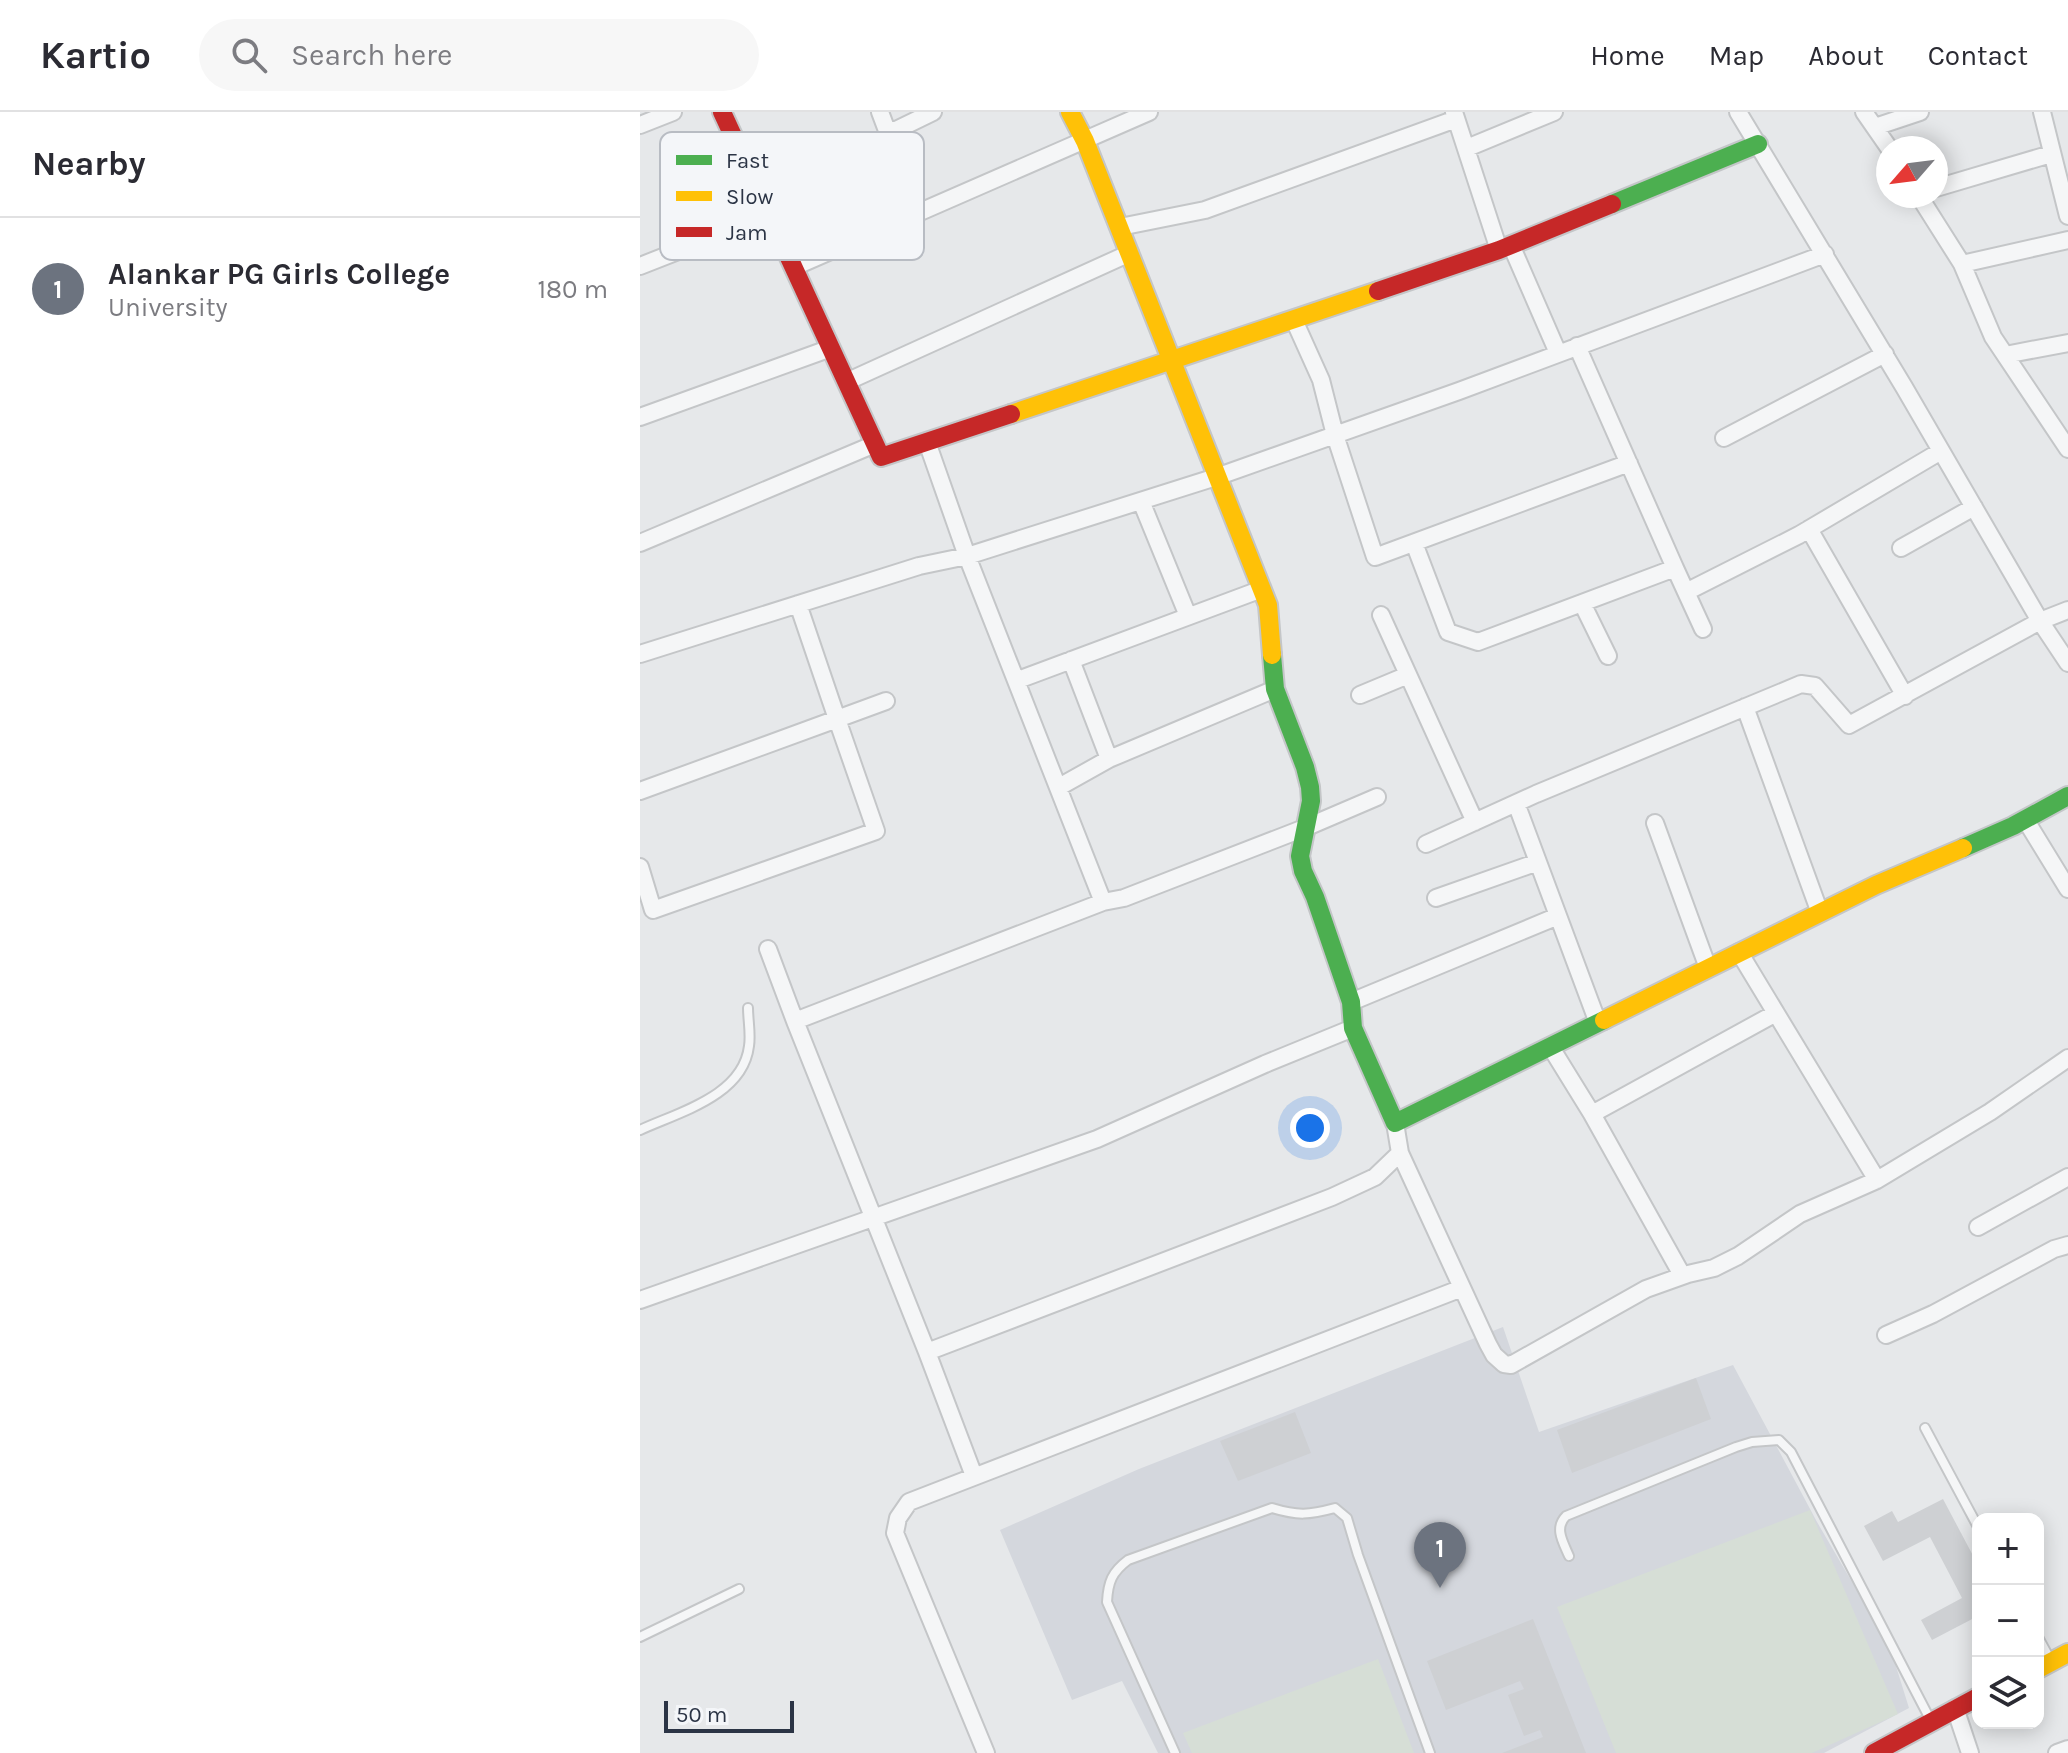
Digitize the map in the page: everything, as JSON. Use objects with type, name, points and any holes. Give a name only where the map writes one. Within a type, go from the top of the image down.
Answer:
[{"type":"street","points":[[640,125],[673,112]]},
{"type":"street","points":[[722,112],[731,132]]},
{"type":"street","points":[[880,112],[886,128],[894,131],[933,112]]},
{"type":"street","points":[[1070,112],[1120,227],[1268,605],[1275,689],[1308,777],[1311,801],[1300,856],[1303,871],[1325,924],[1351,1002],[1353,1028],[1395,1123],[1400,1153],[1494,1355],[1504,1364],[1511,1365],[1646,1289],[1682,1275],[1714,1268],[1738,1256],[1800,1214],[1877,1180],[1990,1112],[2068,1058]]},
{"type":"street","points":[[924,211],[1149,112]]},
{"type":"street","points":[[1467,148],[1554,112]]},
{"type":"street","points":[[1738,112],[1885,354],[2040,621],[2068,663]]},
{"type":"street","points":[[1864,112],[1881,136]]},
{"type":"street","points":[[1875,127],[1920,112]]},
{"type":"street","points":[[2042,112],[2068,216]]},
{"type":"street","points":[[1120,227],[1205,210],[1455,115],[1505,248],[1558,353]]},
{"type":"street","points":[[791,260],[881,457],[1505,248],[1758,144]]},
{"type":"street","points":[[1948,184],[2051,154]]},
{"type":"street","points":[[1927,208],[1962,264],[1993,337],[2068,449]]},
{"type":"street","points":[[1962,264],[2068,240]]},
{"type":"street","points":[[846,382],[1130,253]]},
{"type":"street","points":[[640,654],[919,566],[967,556],[1219,476],[1825,254]]},
{"type":"street","points":[[640,266],[660,258]]},
{"type":"street","points":[[794,267],[810,260]]},
{"type":"street","points":[[1294,320],[1321,380],[1335,435],[1375,557],[1629,463]]},
{"type":"street","points":[[2005,355],[2068,343]]},
{"type":"street","points":[[1577,346],[1703,629]]},
{"type":"street","points":[[640,417],[831,348]]},
{"type":"street","points":[[1724,438],[1885,354]]},
{"type":"street","points":[[927,442],[967,556],[1103,902]]},
{"type":"street","points":[[640,543],[875,444]]},
{"type":"street","points":[[1686,592],[1809,529],[1941,451]]},
{"type":"street","points":[[1141,501],[1188,616]]},
{"type":"street","points":[[1901,548],[1974,507]]},
{"type":"street","points":[[1809,529],[1905,696]]},
{"type":"street","points":[[1414,543],[1448,632],[1478,642],[1675,568]]},
{"type":"street","points":[[1018,680],[1262,589]]},
{"type":"street","points":[[1582,603],[1608,656]]},
{"type":"street","points":[[640,867],[653,910],[876,831],[798,604]]},
{"type":"street","points":[[1426,844],[1801,684],[1815,686],[1849,725],[2040,621],[2068,610]]},
{"type":"street","points":[[1381,615],[1475,822]]},
{"type":"street","points":[[1071,660],[1109,759]]},
{"type":"street","points":[[1360,695],[1408,675]]},
{"type":"street","points":[[1059,787],[1109,759],[1275,689]]},
{"type":"street","points":[[640,791],[886,701]]},
{"type":"street","points":[[1745,707],[1820,913]]},
{"type":"street","points":[[1395,1123],[1739,952],[2068,796]]},
{"type":"street","points":[[795,1021],[1103,902],[1124,898],[1377,797]]},
{"type":"street","points":[[1516,803],[1598,1023]]},
{"type":"street","points":[[2025,819],[2068,889]]},
{"type":"street","points":[[1655,823],[1708,968]]},
{"type":"street","points":[[1436,898],[1538,862]]},
{"type":"street","points":[[1351,1002],[1558,916]]},
{"type":"street","points":[[768,949],[974,1476]]},
{"type":"street","points":[[1739,952],[1877,1180]]},
{"type":"street","points":[[1592,1114],[1776,1013]]},
{"type":"street","points":[[640,1300],[1097,1139],[1353,1028]]},
{"type":"street","points":[[1550,1046],[1592,1114],[1682,1275]]},
{"type":"street","points":[[927,1352],[1332,1197],[1375,1177],[1400,1153]]},
{"type":"street","points":[[1978,1227],[2068,1177]]},
{"type":"street","points":[[1886,1335],[1933,1314],[2054,1249],[2068,1245]]},
{"type":"street","points":[[986,1753],[895,1533],[898,1518],[909,1502],[1462,1288]]},
{"type":"street","points":[[1874,1753],[1972,1700]]},
{"type":"street","points":[[1955,1708],[1970,1753]]},
{"type":"street","points":[[2057,1753],[2068,1749]]},
{"type":"lane","points":[[640,1130],[714,1096],[734,1081],[743,1067],[749,1046],[748,1008]]},
{"type":"lane","points":[[1925,1428],[1972,1516]]},
{"type":"lane","points":[[1569,1556],[1559,1532],[1561,1521],[1566,1516],[1736,1447],[1779,1440],[1791,1452],[1931,1721]]},
{"type":"lane","points":[[1175,1753],[1107,1602],[1108,1584],[1116,1569],[1128,1560],[1272,1508],[1307,1515],[1335,1508],[1347,1518],[1430,1753]]},
{"type":"lane","points":[[640,1637],[739,1589]]},
{"type":"shaded area","points":[[1503,1327],[1539,1432],[1733,1365],[1817,1522],[1890,1647],[1909,1708],[1824,1753],[1158,1753],[1122,1681],[1072,1700],[1000,1530],[1139,1469]]},
{"type":"shaded area","points":[[1810,1510],[1898,1714],[1812,1753],[1616,1753],[1557,1607]]},
{"type":"shaded area","points":[[1378,1659],[1414,1753],[1192,1753],[1183,1733]]},
{"type":"building","points":[[1696,1378],[1711,1419],[1572,1473],[1557,1430]]},
{"type":"building","points":[[1295,1412],[1311,1453],[1238,1481],[1220,1441]]},
{"type":"building","points":[[1943,1499],[1972,1554],[1972,1619],[1932,1640],[1921,1620],[1962,1598],[1930,1537],[1883,1561],[1864,1526],[1892,1511],[1898,1522]]},
{"type":"building","points":[[1533,1619],[1586,1753],[1502,1753],[1543,1737],[1540,1730],[1524,1736],[1508,1695],[1524,1689],[1520,1681],[1446,1710],[1427,1661]]},
{"type":"traffic: fast","points":[[1612,204],[1758,144]]},
{"type":"traffic: fast","points":[[1272,655],[1275,689],[1310,787],[1311,801],[1300,856],[1303,871],[1351,1002],[1353,1028],[1395,1123],[1604,1020]]},
{"type":"traffic: fast","points":[[1963,848],[2013,826],[2068,796]]},
{"type":"traffic: slow","points":[[1070,112],[1085,141],[1268,605],[1272,655]]},
{"type":"traffic: slow","points":[[1011,414],[1378,291]]},
{"type":"traffic: slow","points":[[1604,1020],[1876,885],[1963,848]]},
{"type":"traffic: slow","points":[[2044,1666],[2068,1653]]},
{"type":"traffic: jam","points":[[722,112],[731,132]]},
{"type":"traffic: jam","points":[[1378,291],[1499,250],[1612,204]]},
{"type":"traffic: jam","points":[[790,260],[881,457],[1011,414]]},
{"type":"traffic: jam","points":[[1874,1753],[1972,1700]]},
{"type":"place","name":"Alankar PG Girls College","points":[[1440,1588]]}]
